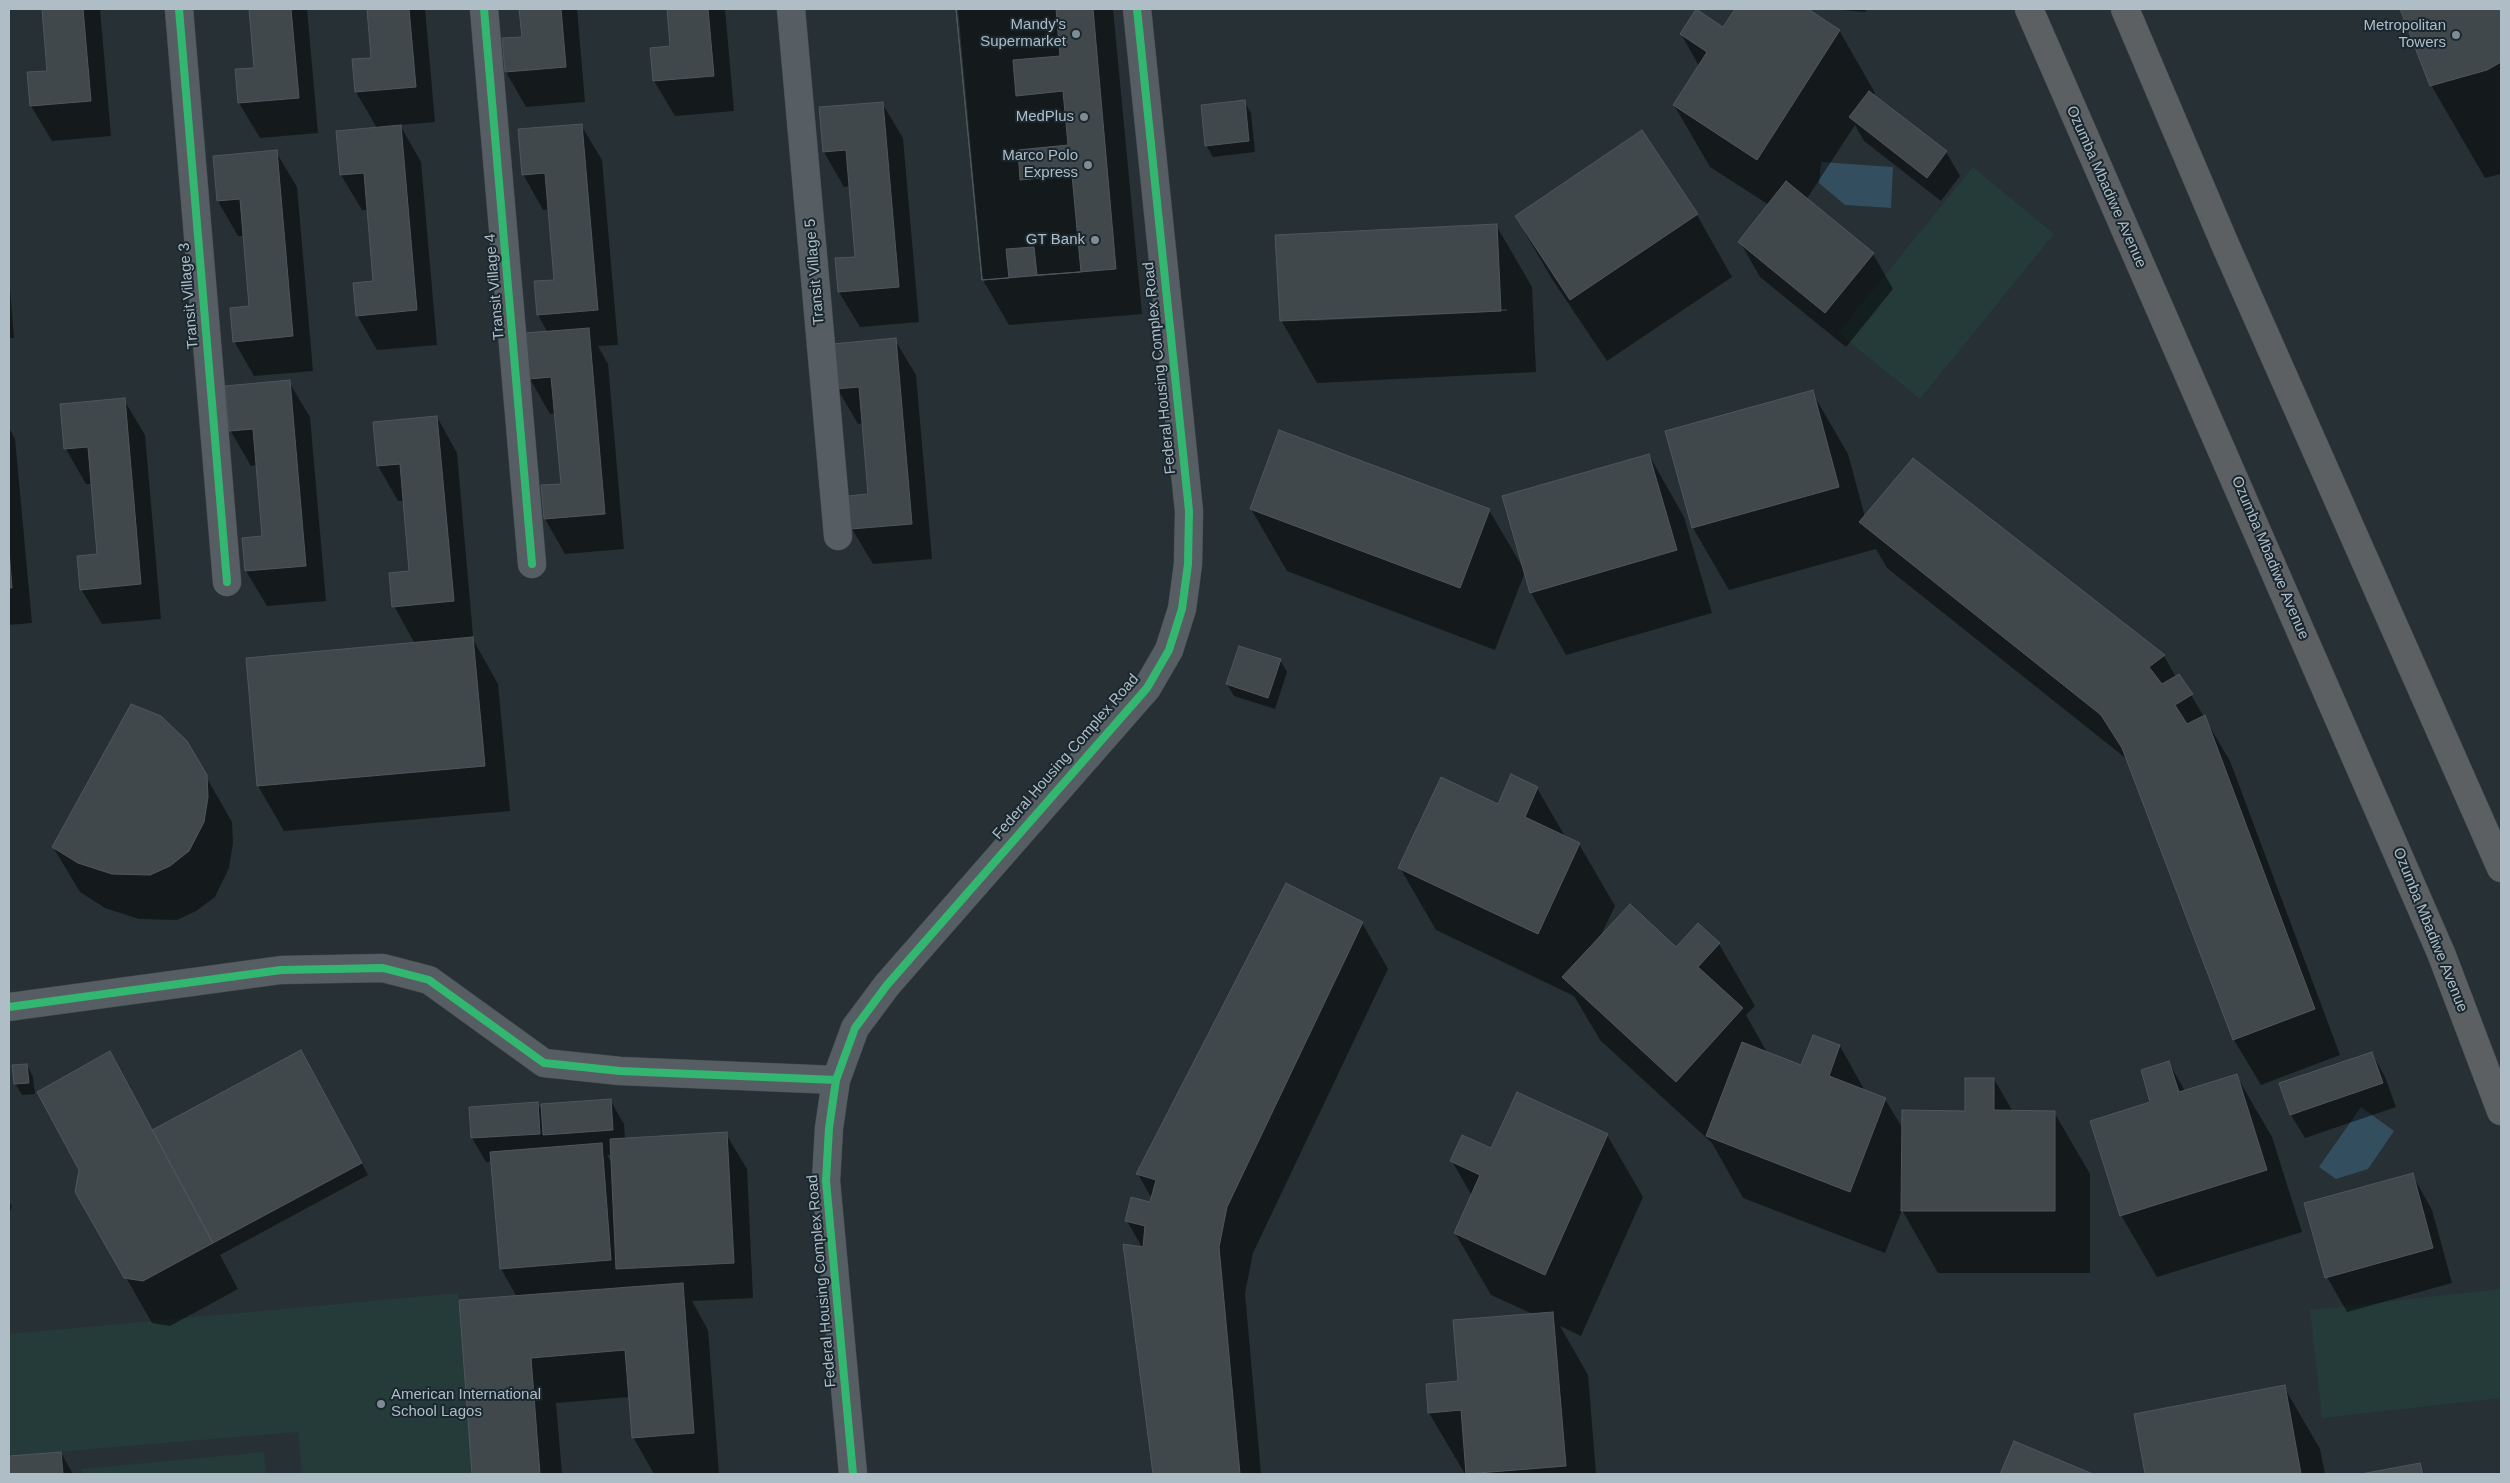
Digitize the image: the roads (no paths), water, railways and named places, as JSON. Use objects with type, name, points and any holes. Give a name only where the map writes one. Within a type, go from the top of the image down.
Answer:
[{"type":"highway","name":"Ozumba Mbadiwe Avenue","points":[[2029,9],[2437,944],[2501,1111]]},
{"type":"highway","points":[[2125,9],[2224,242],[2501,868]]},
{"type":"street","name":"Transit Village 3","points":[[179,9],[227,582]]},
{"type":"street","name":"Transit Village 4","points":[[484,9],[532,564]]},
{"type":"street","name":"Transit Village 5","points":[[792,9],[838,536]]},
{"type":"street","name":"Federal Housing Complex Road","points":[[853,1474],[826,1181],[829,1128],[836,1080],[855,1028],[888,984],[1147,688],[1169,650],[1182,609],[1188,564],[1189,511],[1137,9]]},
{"type":"street","points":[[9,1008],[281,970],[383,968],[429,980],[544,1063],[620,1071],[836,1080]]},
{"type":"water","points":[[1821,162],[1893,167],[1891,208],[1845,205],[1819,183]]},
{"type":"water","points":[[2361,1107],[2394,1131],[2368,1169],[2336,1179],[2319,1167]]},
{"type":"place","name":"Mandy's Supermarket","points":[[1076,34]]},
{"type":"place","name":"Metropolitan Towers","points":[[2456,35]]},
{"type":"place","name":"MedPlus","points":[[1084,117]]},
{"type":"place","name":"Marco Polo Express","points":[[1088,165]]},
{"type":"place","name":"GT Bank","points":[[1095,240]]},
{"type":"place","name":"American International School Lagos","points":[[381,1404]]}]
